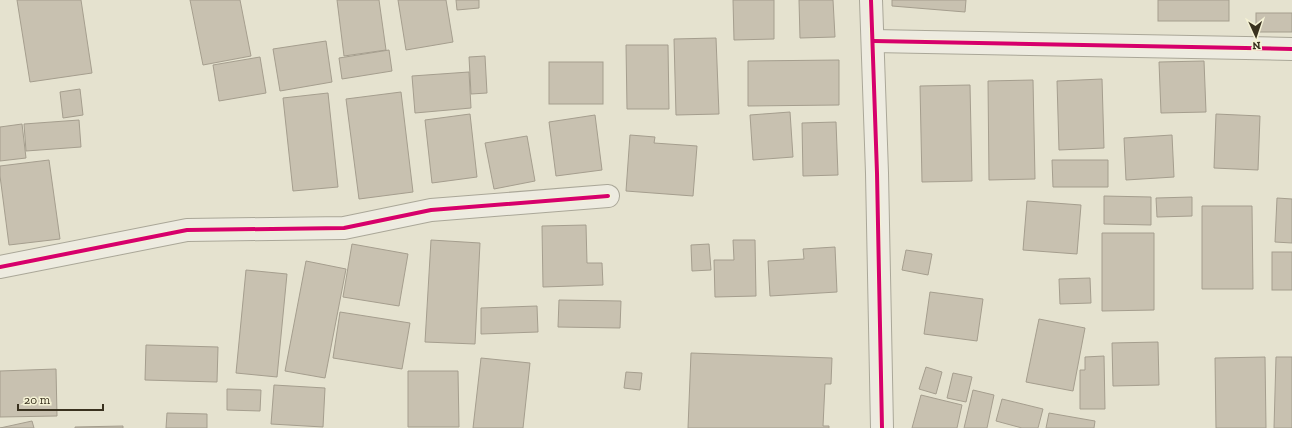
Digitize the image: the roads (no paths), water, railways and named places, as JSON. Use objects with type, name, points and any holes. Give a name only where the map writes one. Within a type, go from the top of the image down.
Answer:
[{"type":"street","points":[[871,0],[877,172],[882,428]]},
{"type":"street","points":[[873,41],[1292,48]]},
{"type":"street","points":[[0,267],[187,230],[344,228],[430,210],[608,196]]}]
